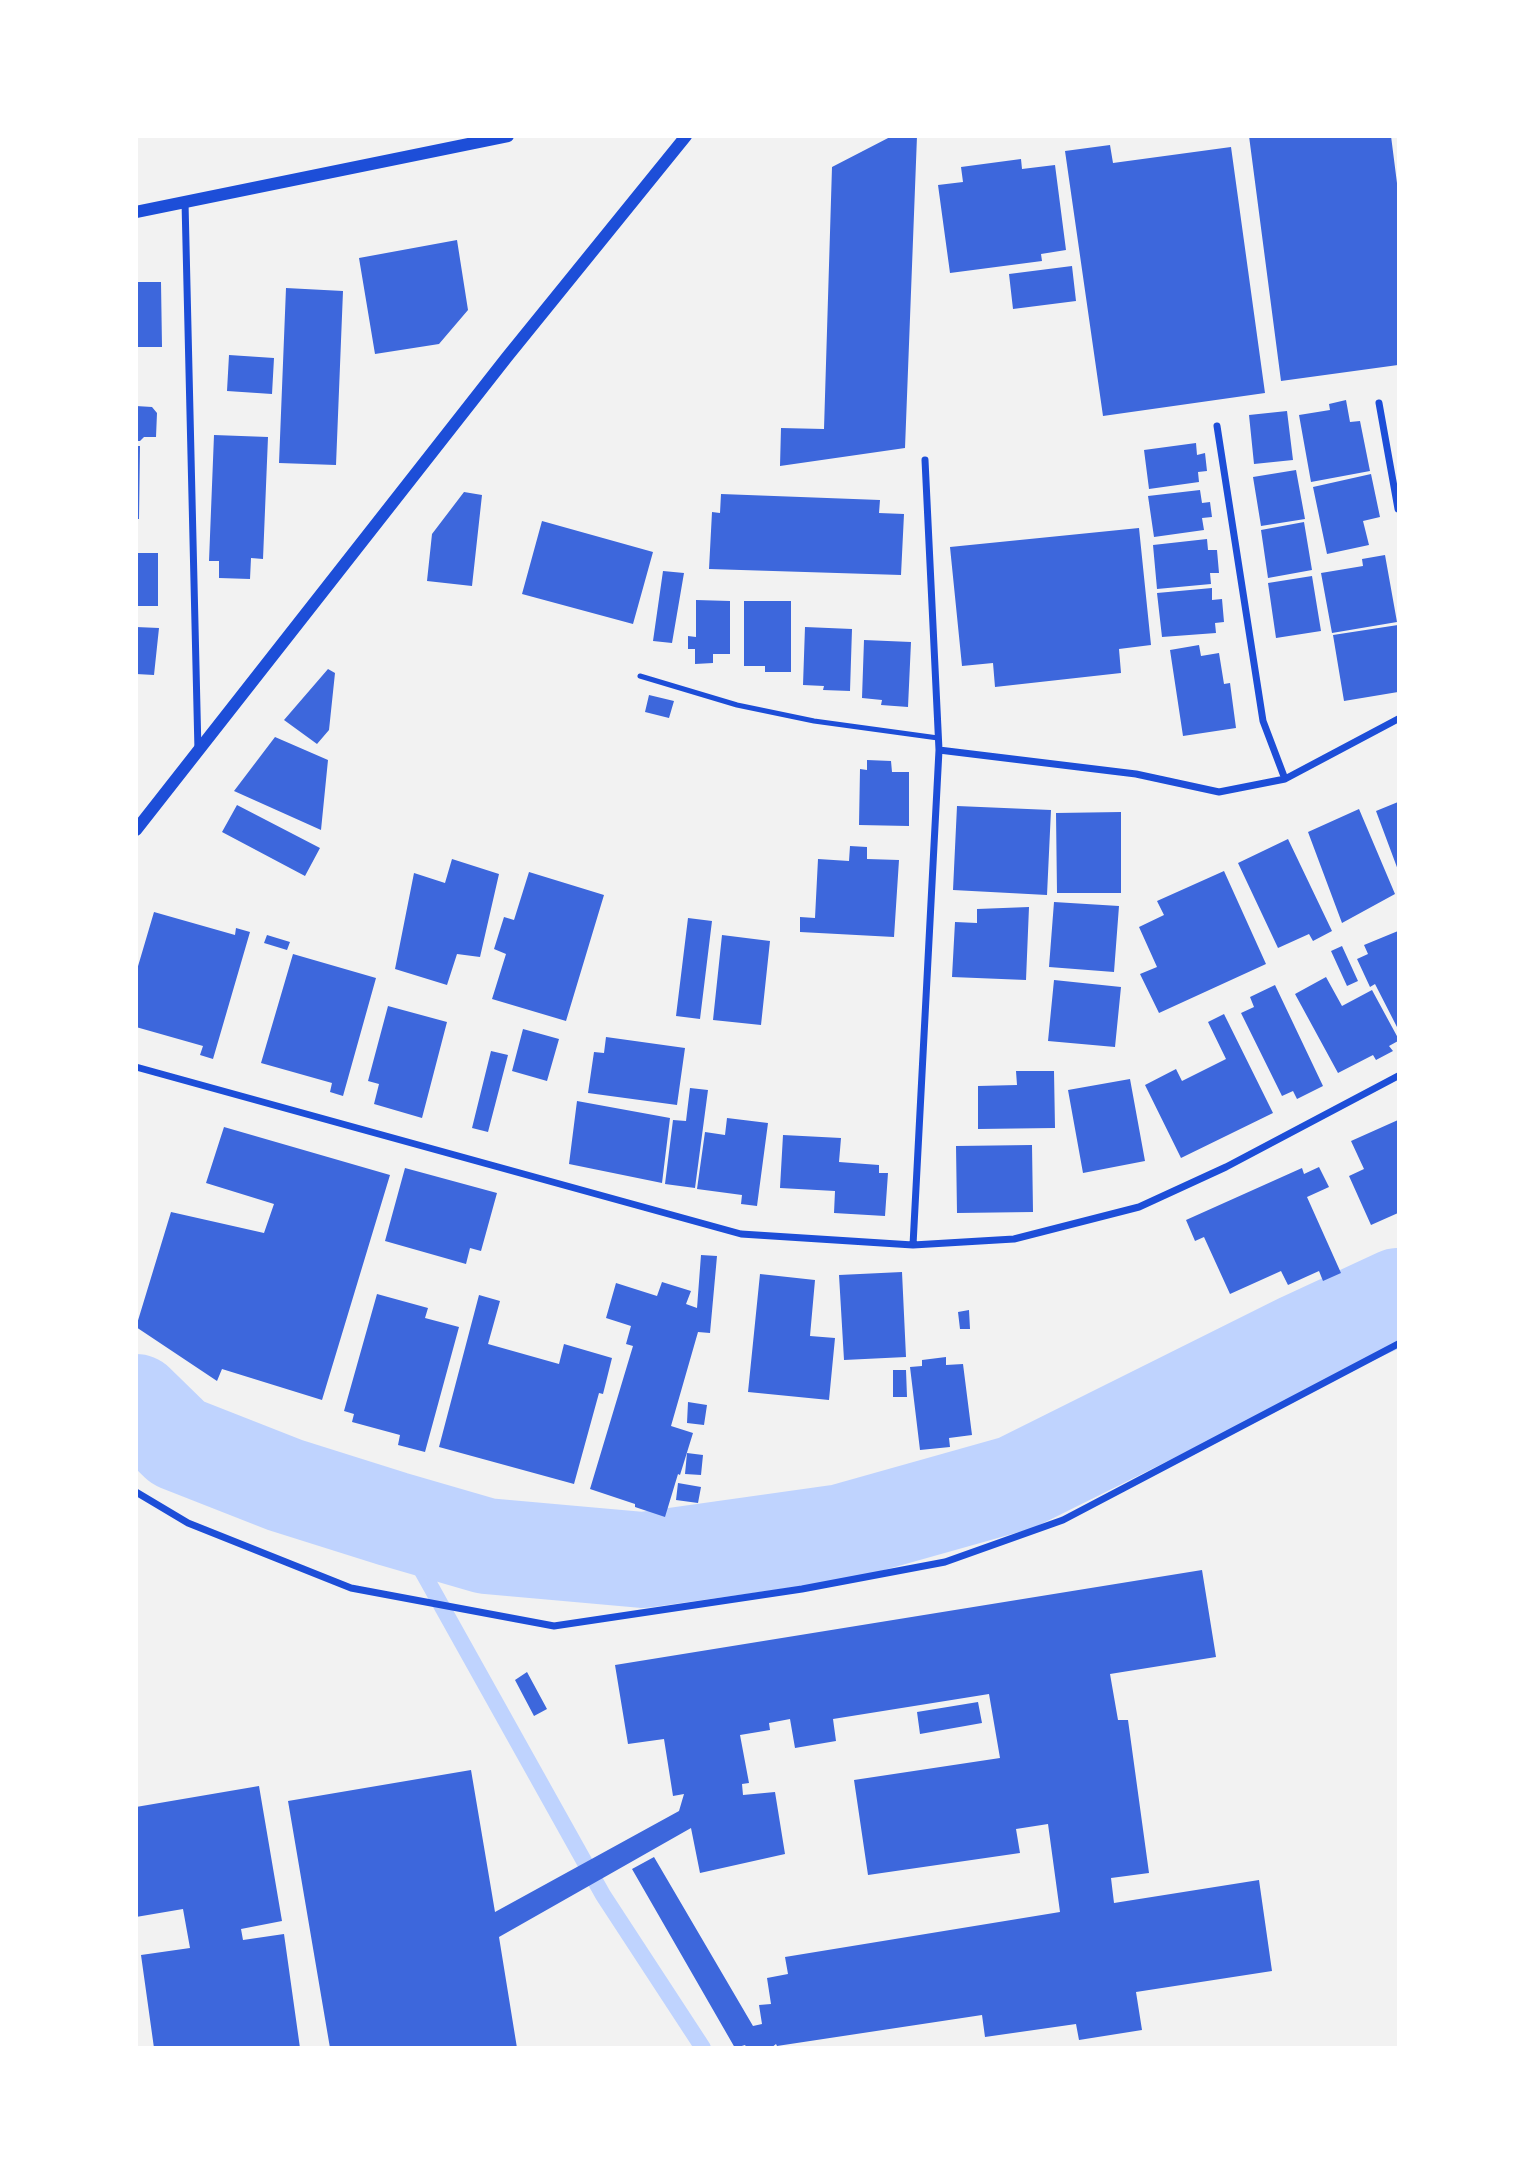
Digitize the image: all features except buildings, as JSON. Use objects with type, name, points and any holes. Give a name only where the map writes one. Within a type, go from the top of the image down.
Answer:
[{"type":"street","points":[[136,212],[508,136]]},
{"type":"street","points":[[136,830],[507,357],[686,136]]},
{"type":"street","points":[[186,202],[198,751]]},
{"type":"street","points":[[1379,403],[1398,509]]},
{"type":"street","points":[[1217,426],[1262,722],[1285,779]]},
{"type":"street","points":[[914,1245],[939,750],[925,460]]},
{"type":"street","points":[[939,750],[1136,774],[1219,792],[1285,779],[1398,719]]},
{"type":"street","points":[[136,1067],[741,1234],[914,1245],[1014,1239],[1139,1207],[1226,1167],[1398,1076]]},
{"type":"street","points":[[136,1492],[188,1523],[351,1588],[554,1626],[802,1589],[946,1562],[1063,1520],[1398,1344]]},
{"type":"lane","points":[[640,676],[737,705],[814,721],[938,738]]},
{"type":"waterway","points":[[136,1402],[178,1443],[285,1485],[393,1519],[486,1546],[643,1560],[842,1532],[1016,1483],[1301,1341],[1398,1296]]},
{"type":"waterway","points":[[393,1519],[603,1895],[703,2048]]}]
